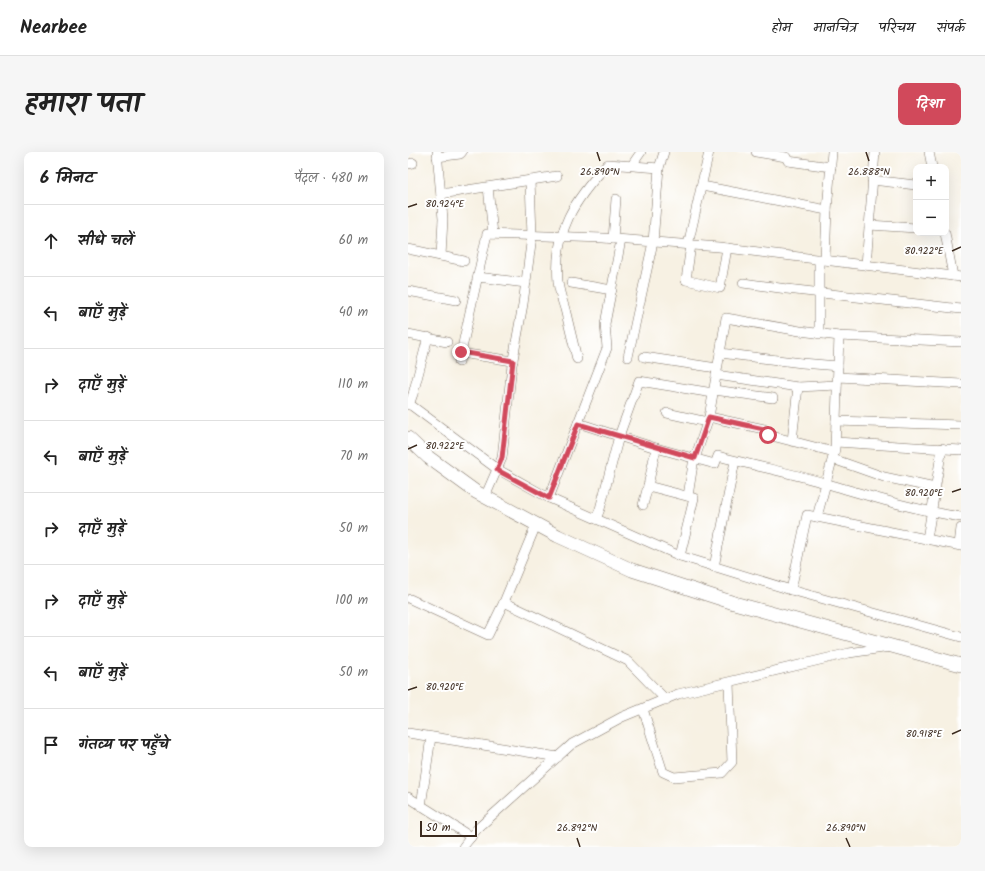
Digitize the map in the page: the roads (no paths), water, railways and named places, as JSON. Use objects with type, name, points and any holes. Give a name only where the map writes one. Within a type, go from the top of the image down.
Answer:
[{"type":"main road","points":[[408,438],[428,457],[476,492],[536,525],[632,570],[734,603],[961,665]]},
{"type":"street","points":[[441,256],[443,218],[437,154],[460,154],[462,152]]},
{"type":"street","points":[[632,165],[641,152]]},
{"type":"street","points":[[628,357],[653,242],[659,168],[664,152]]},
{"type":"street","points":[[710,152],[690,245],[686,280],[720,288],[727,248]]},
{"type":"street","points":[[756,152],[786,157],[788,161],[831,166]]},
{"type":"street","points":[[818,334],[819,293],[832,152]]},
{"type":"street","points":[[866,265],[875,152]]},
{"type":"street","points":[[929,152],[931,164]]},
{"type":"street","points":[[577,359],[558,283],[560,237],[573,207],[589,184],[608,164],[659,168]]},
{"type":"street","points":[[441,194],[557,176]]},
{"type":"street","points":[[485,497],[502,458],[513,361],[532,236],[530,180]]},
{"type":"street","points":[[872,180],[913,184]]},
{"type":"street","points":[[702,186],[827,210]]},
{"type":"street","points":[[488,187],[492,234]]},
{"type":"street","points":[[549,498],[607,348],[605,324],[612,290],[617,240],[616,198]]},
{"type":"street","points":[[869,225],[913,228]]},
{"type":"street","points":[[513,361],[460,357],[488,234],[653,242],[727,248],[957,276],[945,236]]},
{"type":"street","points":[[408,249],[464,261]]},
{"type":"street","points":[[478,277],[526,283]]},
{"type":"street","points":[[571,283],[612,290]]},
{"type":"street","points":[[743,283],[961,309]]},
{"type":"street","points":[[408,291],[456,300]]},
{"type":"street","points":[[688,496],[695,458],[708,420],[726,318],[818,334],[961,342]]},
{"type":"street","points":[[408,334],[447,342]]},
{"type":"street","points":[[817,517],[834,455],[836,442],[839,336]]},
{"type":"street","points":[[428,337],[409,404],[497,470],[549,498],[680,556],[791,590],[961,637]]},
{"type":"street","points":[[720,353],[838,366]]},
{"type":"street","points":[[644,356],[716,372],[798,387],[838,381],[961,384]]},
{"type":"street","points":[[596,519],[600,509],[618,436],[639,382],[773,398]]},
{"type":"street","points":[[792,441],[798,387]]},
{"type":"street","points":[[667,413],[764,429],[768,435],[792,441],[834,455],[884,477],[935,488]]},
{"type":"street","points":[[836,421],[961,426]]},
{"type":"street","points":[[578,424],[715,464],[718,456],[826,483],[888,502],[961,517]]},
{"type":"street","points":[[836,442],[961,450]]},
{"type":"street","points":[[643,505],[656,448]]},
{"type":"street","points":[[927,539],[942,448]]},
{"type":"street","points":[[714,567],[735,460]]},
{"type":"street","points":[[648,486],[694,498],[680,556]]},
{"type":"street","points":[[791,590],[807,515],[960,545],[961,528]]},
{"type":"street","points":[[410,599],[488,635],[504,602],[536,525]]},
{"type":"street","points":[[504,602],[628,661],[666,700]]},
{"type":"street","points":[[463,847],[482,825],[572,744],[622,717],[678,694],[849,653],[894,646]]},
{"type":"street","points":[[643,709],[663,772],[674,777],[722,773],[732,762],[729,683]]},
{"type":"street","points":[[408,733],[558,757]]},
{"type":"street","points":[[421,806],[431,736]]},
{"type":"street","points":[[408,797],[471,837]]}]
